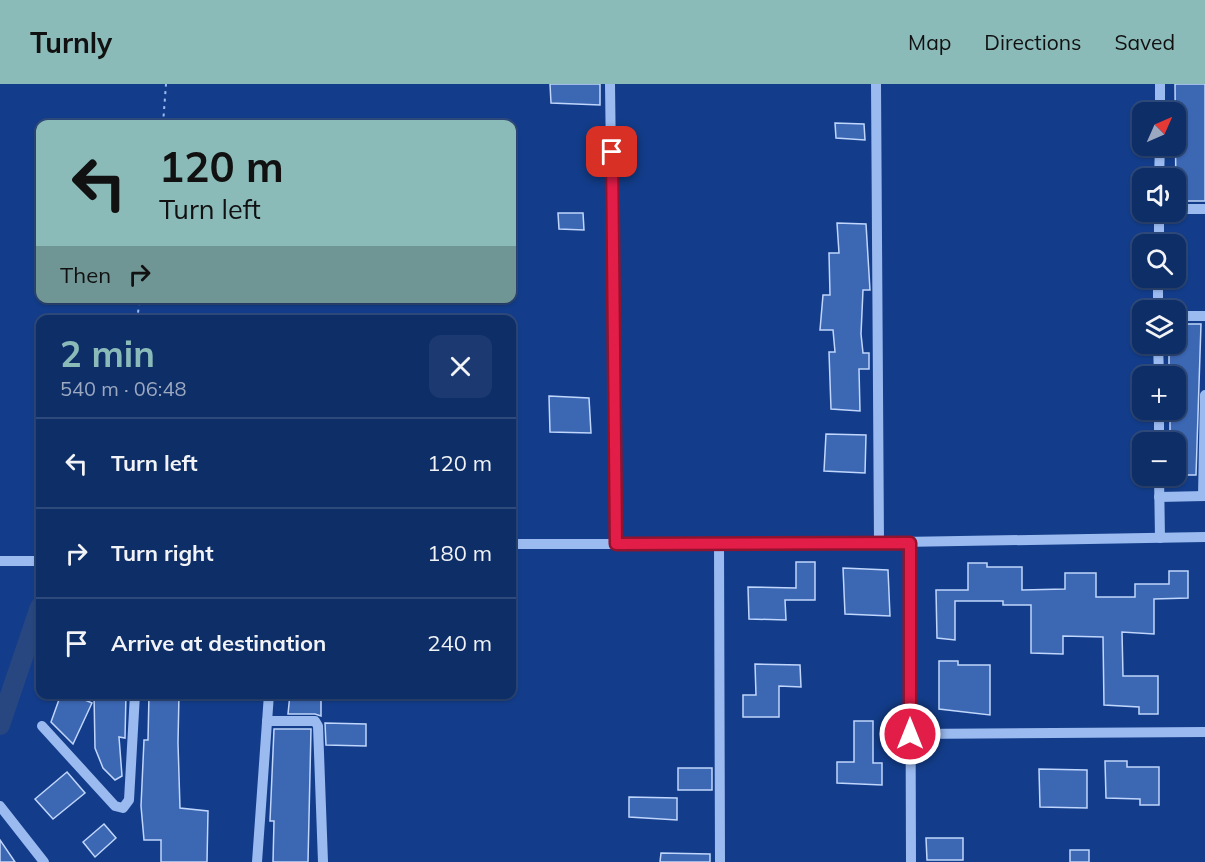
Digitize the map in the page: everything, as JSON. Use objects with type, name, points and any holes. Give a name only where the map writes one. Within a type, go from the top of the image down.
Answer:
[{"type":"street","points":[[610,84],[616,544]]},
{"type":"street","points":[[876,84],[879,543]]},
{"type":"street","points":[[1160,84],[1160,102]]},
{"type":"street","points":[[1186,209],[1205,209]]},
{"type":"street","points":[[1186,315],[1205,316]]},
{"type":"street","points":[[1159,497],[1204,496],[1205,396]]},
{"type":"street","points":[[1159,486],[1160,538]]},
{"type":"street","points":[[516,544],[910,543],[1205,537]]},
{"type":"street","points":[[910,543],[911,862]]},
{"type":"street","points":[[719,544],[720,862]]},
{"type":"street","points":[[0,561],[36,561]]},
{"type":"street","points":[[42,726],[115,806],[123,808],[129,800],[135,699]]},
{"type":"street","points":[[257,862],[269,699]]},
{"type":"street","points":[[267,721],[315,721],[318,726],[323,862]]},
{"type":"street","points":[[910,734],[1205,732]]},
{"type":"street","points":[[0,806],[44,862]]},
{"type":"path","points":[[163,120],[166,84]]},
{"type":"building","points":[[550,84],[600,84],[600,105],[551,103]]},
{"type":"building","points":[[1175,84],[1205,84],[1205,201],[1186,201],[1186,168],[1176,168],[1176,156],[1186,156],[1186,102],[1175,102]]},
{"type":"building","points":[[835,123],[864,124],[865,140],[836,138]]},
{"type":"building","points":[[558,213],[583,213],[584,230],[559,229]]},
{"type":"building","points":[[837,223],[866,224],[870,290],[863,290],[861,334],[863,353],[869,353],[869,369],[859,369],[860,411],[831,409],[829,352],[835,352],[833,330],[820,330],[823,295],[830,295],[829,253],[839,253]]},
{"type":"building","points":[[1186,324],[1201,324],[1196,475],[1186,475],[1186,432],[1170,432],[1170,420],[1186,420],[1186,366],[1169,366],[1169,354],[1186,354]]},
{"type":"building","points":[[549,396],[589,398],[591,433],[550,432]]},
{"type":"building","points":[[826,434],[866,435],[865,473],[824,471]]},
{"type":"building","points":[[796,562],[815,562],[815,600],[785,600],[786,620],[749,619],[748,587],[796,588]]},
{"type":"building","points":[[968,563],[987,563],[987,567],[1022,567],[1022,590],[1065,589],[1065,573],[1096,573],[1096,597],[1135,597],[1135,584],[1169,584],[1169,571],[1188,571],[1188,598],[1154,599],[1154,634],[1122,632],[1123,676],[1158,676],[1158,714],[1139,714],[1139,707],[1104,705],[1103,637],[1063,636],[1063,654],[1031,653],[1031,605],[1003,605],[1003,601],[955,601],[955,640],[937,638],[936,590],[968,590]]},
{"type":"building","points":[[843,568],[888,570],[890,616],[845,614]]},
{"type":"building","points":[[939,661],[958,661],[958,665],[990,665],[990,715],[939,709]]},
{"type":"building","points":[[755,664],[800,665],[801,687],[779,686],[779,717],[743,717],[743,695],[756,695]]},
{"type":"building","points":[[59,699],[83,699],[92,703],[73,744],[51,722]]},
{"type":"building","points":[[94,699],[126,699],[125,738],[119,737],[122,776],[115,780],[103,768],[95,748]]},
{"type":"building","points":[[149,699],[179,699],[180,808],[208,811],[207,862],[161,862],[161,840],[144,840],[141,806],[144,740],[148,740]]},
{"type":"building","points":[[290,699],[321,699],[321,716],[288,714]]},
{"type":"building","points":[[854,721],[873,721],[873,763],[882,763],[882,785],[837,783],[837,762],[854,762]]},
{"type":"building","points":[[325,723],[366,724],[366,746],[326,745]]},
{"type":"building","points":[[274,729],[311,729],[308,862],[273,862],[274,821],[270,821]]},
{"type":"building","points":[[1105,761],[1127,761],[1127,767],[1159,767],[1159,805],[1140,805],[1140,799],[1106,798]]},
{"type":"building","points":[[678,768],[712,768],[712,790],[678,790]]},
{"type":"building","points":[[1039,769],[1087,770],[1087,808],[1040,807]]},
{"type":"building","points":[[67,772],[85,793],[53,819],[35,799]]},
{"type":"building","points":[[629,797],[677,798],[677,820],[629,817]]},
{"type":"building","points":[[104,824],[116,838],[95,857],[83,842]]},
{"type":"building","points":[[926,838],[963,838],[963,860],[927,860]]},
{"type":"building","points":[[0,840],[15,862],[0,862]]},
{"type":"building","points":[[1070,850],[1089,850],[1089,862],[1070,862]]},
{"type":"building","points":[[661,853],[710,854],[710,862],[660,862]]},
{"type":"waterway","points":[[0,725],[36,619]]},
{"type":"route","points":[[612,152],[616,544],[910,543],[910,734]]}]
